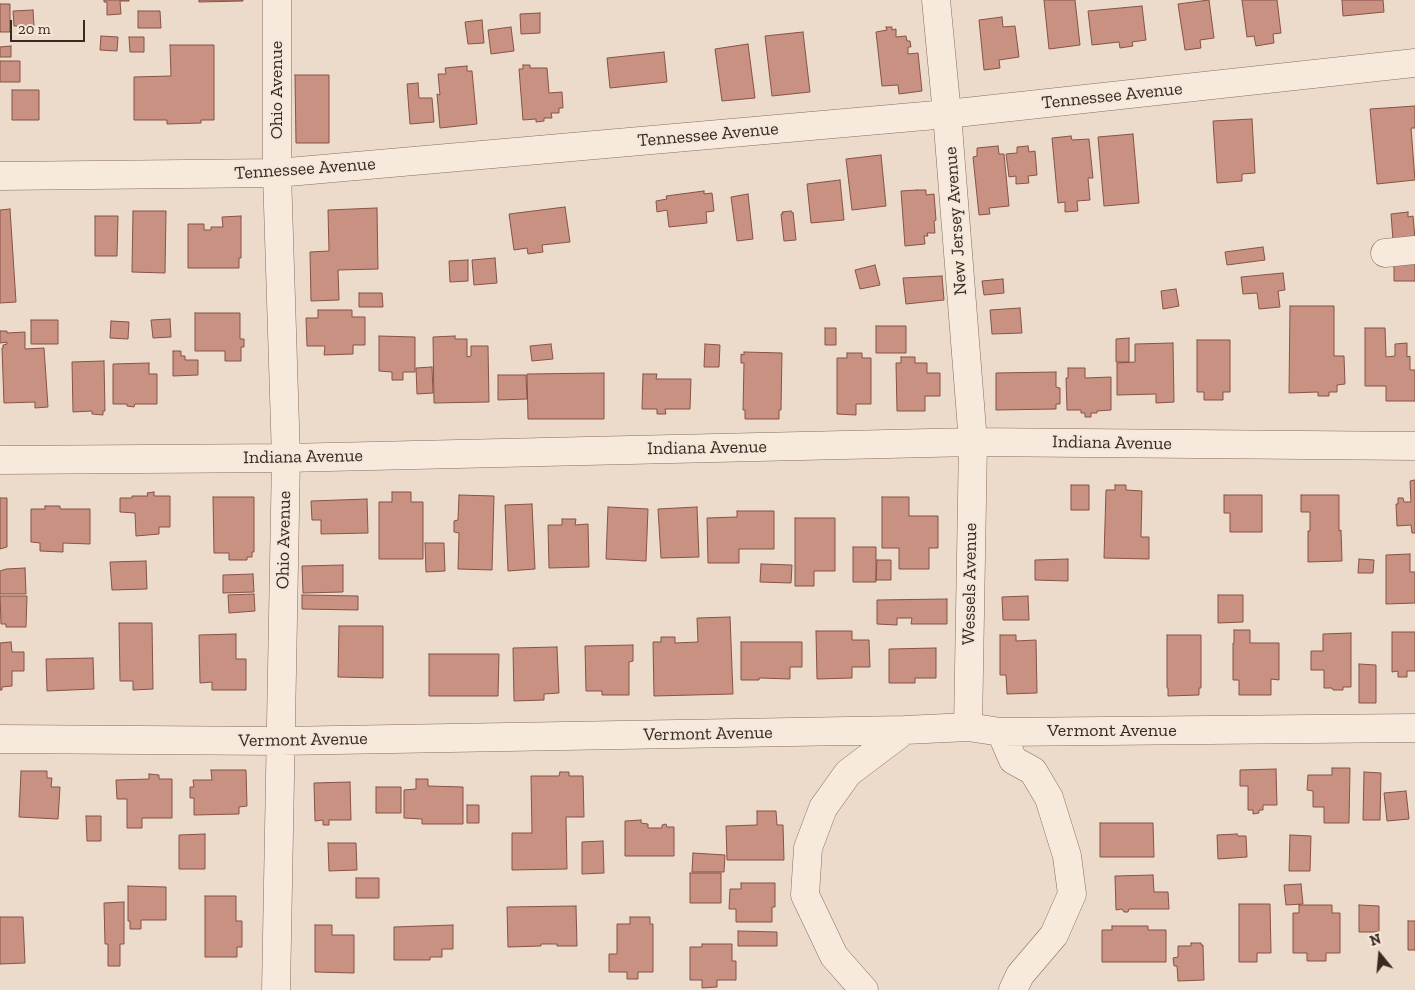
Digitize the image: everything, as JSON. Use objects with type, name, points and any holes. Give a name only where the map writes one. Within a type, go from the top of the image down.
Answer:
[{"type":"street","name":"Ohio Avenue","points":[[276,990],[286,458],[277,173],[277,0]]},
{"type":"street","name":"New Jersey Avenue","points":[[936,0],[973,442]]},
{"type":"street","name":"Tennessee Avenue","points":[[0,176],[277,173],[947,114],[1415,63]]},
{"type":"street","points":[[1385,253],[1415,250]]},
{"type":"street","name":"Indiana Avenue","points":[[0,460],[286,458],[973,442],[1415,446]]},
{"type":"street","name":"Wessels Avenue","points":[[968,727],[973,442]]},
{"type":"street","name":"Vermont Avenue","points":[[0,739],[280,741],[905,730],[968,727],[1001,732],[1415,728]]},
{"type":"street","points":[[864,990],[834,956],[805,895],[808,848],[823,808],[848,773],[905,730]]},
{"type":"street","points":[[1001,732],[1013,760],[1033,770],[1049,798],[1066,856],[1072,894],[1054,935],[1020,975],[1014,990]]},
{"type":"building","points":[[104,0],[129,1],[120,1],[121,14],[107,15],[107,2],[104,2]]},
{"type":"building","points":[[199,0],[243,0],[243,1],[199,2]]},
{"type":"building","points":[[1044,0],[1075,0],[1080,45],[1049,49]]},
{"type":"building","points":[[1209,0],[1214,38],[1200,40],[1201,48],[1185,50],[1178,4]]},
{"type":"building","points":[[1242,0],[1277,0],[1281,33],[1273,34],[1274,43],[1256,46],[1254,36],[1247,37]]},
{"type":"building","points":[[1342,0],[1383,0],[1384,12],[1343,16]]},
{"type":"building","points":[[0,4],[10,4],[10,32],[0,32]]},
{"type":"building","points":[[1142,6],[1146,40],[1132,42],[1133,46],[1120,48],[1119,42],[1092,45],[1088,11]]},
{"type":"building","points":[[33,10],[34,26],[14,26],[13,11]]},
{"type":"building","points":[[138,11],[160,11],[161,28],[138,28]]},
{"type":"building","points":[[540,13],[540,33],[521,34],[520,14]]},
{"type":"building","points":[[1002,17],[1003,27],[1015,26],[1019,57],[999,60],[1000,68],[984,70],[979,20]]},
{"type":"building","points":[[482,20],[484,43],[468,44],[465,22]]},
{"type":"building","points":[[511,27],[514,51],[491,54],[488,30]]},
{"type":"building","points":[[886,27],[892,27],[892,30],[896,29],[896,37],[906,36],[907,41],[910,41],[911,47],[908,47],[908,54],[918,53],[922,91],[899,94],[898,85],[882,86],[876,32],[887,30]]},
{"type":"building","points":[[803,32],[810,92],[772,96],[765,36]]},
{"type":"building","points":[[101,36],[118,37],[117,51],[100,50]]},
{"type":"building","points":[[129,37],[144,37],[144,52],[130,52]]},
{"type":"building","points":[[748,44],[755,98],[722,101],[715,49]]},
{"type":"building","points":[[170,45],[214,45],[214,120],[201,120],[201,123],[167,124],[167,120],[134,120],[134,77],[171,76]]},
{"type":"building","points":[[11,46],[11,57],[0,57],[0,47]]},
{"type":"building","points":[[664,52],[667,82],[610,88],[607,58]]},
{"type":"building","points":[[0,61],[20,61],[20,82],[0,82]]},
{"type":"building","points":[[523,65],[530,65],[530,68],[547,68],[549,93],[562,92],[563,108],[559,108],[559,113],[551,113],[552,118],[544,118],[544,121],[536,122],[536,119],[523,120],[519,69],[523,69]]},
{"type":"building","points":[[467,66],[467,71],[472,71],[477,124],[440,128],[437,94],[440,95],[438,74],[446,74],[445,68]]},
{"type":"building","points":[[295,75],[329,75],[329,143],[296,143]]},
{"type":"building","points":[[418,83],[419,98],[432,98],[434,122],[410,124],[407,84]]},
{"type":"building","points":[[12,90],[39,90],[39,120],[12,120]]},
{"type":"building","points":[[1415,106],[1415,128],[1411,128],[1415,180],[1377,184],[1370,109]]},
{"type":"building","points":[[1252,119],[1255,173],[1242,174],[1242,181],[1217,183],[1213,121]]},
{"type":"building","points":[[1133,134],[1139,203],[1104,206],[1098,137]]},
{"type":"building","points":[[1071,136],[1072,140],[1089,139],[1093,178],[1088,178],[1090,200],[1077,201],[1078,211],[1065,212],[1065,202],[1058,203],[1052,138]]},
{"type":"building","points":[[998,146],[999,154],[1004,154],[1009,206],[989,208],[990,214],[979,215],[973,157],[977,156],[977,148]]},
{"type":"building","points":[[1028,146],[1029,152],[1035,151],[1037,175],[1028,176],[1029,183],[1016,184],[1016,176],[1009,177],[1006,154],[1017,153],[1017,147]]},
{"type":"building","points":[[881,155],[886,206],[852,210],[846,159]]},
{"type":"building","points":[[840,180],[844,220],[811,223],[807,184]]},
{"type":"building","points":[[926,190],[926,195],[934,194],[935,233],[927,233],[928,236],[924,236],[925,244],[905,246],[901,191]]},
{"type":"building","points":[[704,191],[704,194],[712,193],[714,211],[706,212],[707,223],[669,227],[667,210],[657,212],[656,201],[667,199],[666,196]]},
{"type":"building","points":[[748,194],[753,239],[737,241],[731,197]]},
{"type":"building","points":[[565,207],[570,242],[542,245],[543,252],[528,254],[527,248],[514,250],[509,214]]},
{"type":"building","points":[[377,208],[378,269],[338,270],[339,300],[311,301],[310,252],[329,251],[328,210]]},
{"type":"building","points":[[10,209],[16,302],[0,303],[0,210]]},
{"type":"building","points":[[133,211],[166,211],[165,273],[132,272]]},
{"type":"building","points":[[782,212],[793,212],[796,240],[784,241],[781,214],[783,214]]},
{"type":"building","points":[[1408,212],[1408,217],[1413,216],[1415,238],[1393,240],[1391,214]]},
{"type":"building","points":[[95,216],[118,216],[117,256],[95,256]]},
{"type":"building","points":[[241,216],[241,258],[239,258],[239,268],[188,268],[188,224],[204,224],[204,230],[211,230],[211,227],[223,227],[222,217]]},
{"type":"building","points":[[1263,247],[1265,260],[1227,265],[1225,252]]},
{"type":"building","points":[[495,258],[497,283],[474,285],[472,260]]},
{"type":"building","points":[[1394,259],[1415,259],[1415,281],[1394,281]]},
{"type":"building","points":[[468,260],[468,281],[450,282],[449,261]]},
{"type":"building","points":[[875,265],[880,285],[860,289],[855,270]]},
{"type":"building","points":[[1283,273],[1285,290],[1278,291],[1280,307],[1259,309],[1257,293],[1243,294],[1241,277]]},
{"type":"building","points":[[942,276],[944,300],[906,304],[903,278]]},
{"type":"building","points":[[1003,279],[1004,293],[984,295],[982,281]]},
{"type":"building","points":[[1176,289],[1179,306],[1163,309],[1161,291]]},
{"type":"building","points":[[359,293],[382,293],[383,307],[359,307]]},
{"type":"building","points":[[1290,306],[1334,306],[1334,356],[1344,356],[1345,384],[1337,385],[1337,392],[1329,392],[1329,396],[1318,396],[1318,392],[1289,393]]},
{"type":"building","points":[[1020,308],[1022,333],[992,334],[990,310]]},
{"type":"building","points":[[318,310],[352,310],[352,317],[365,317],[365,345],[353,345],[353,354],[324,355],[325,346],[307,346],[306,318],[318,318]]},
{"type":"building","points":[[195,313],[240,313],[240,339],[244,339],[244,347],[241,347],[241,361],[225,361],[225,351],[195,351]]},
{"type":"building","points":[[170,319],[171,337],[153,338],[151,320]]},
{"type":"building","points":[[31,320],[58,320],[58,344],[31,344]]},
{"type":"building","points":[[111,321],[129,322],[128,339],[110,338]]},
{"type":"building","points":[[876,326],[906,326],[906,353],[876,353]]},
{"type":"building","points":[[825,328],[836,328],[836,345],[825,345]]},
{"type":"building","points":[[1365,328],[1385,328],[1386,357],[1395,356],[1395,344],[1407,343],[1407,357],[1410,356],[1410,370],[1415,370],[1415,401],[1386,401],[1386,386],[1365,386]]},
{"type":"building","points":[[0,331],[7,331],[7,333],[25,332],[25,349],[44,348],[48,407],[35,408],[35,402],[4,403],[2,348],[7,342],[0,343]]},
{"type":"building","points":[[379,336],[415,337],[415,372],[403,372],[403,380],[392,380],[392,372],[379,371]]},
{"type":"building","points":[[455,336],[455,339],[467,339],[467,357],[471,356],[471,346],[488,346],[489,402],[434,403],[433,337]]},
{"type":"building","points":[[1129,338],[1129,362],[1116,362],[1116,339]]},
{"type":"building","points":[[1197,340],[1230,340],[1230,392],[1223,392],[1223,400],[1204,400],[1204,392],[1197,392]]},
{"type":"building","points":[[1173,343],[1174,402],[1156,403],[1156,394],[1117,395],[1117,363],[1135,362],[1135,344]]},
{"type":"building","points":[[551,344],[553,359],[532,361],[530,346]]},
{"type":"building","points":[[705,344],[720,345],[719,367],[704,367]]},
{"type":"building","points":[[173,351],[181,351],[181,356],[185,356],[185,360],[198,360],[198,375],[173,376]]},
{"type":"building","points":[[744,352],[782,353],[781,410],[779,410],[779,419],[745,419],[745,410],[743,410],[744,363],[741,363],[741,354],[744,355]]},
{"type":"building","points":[[847,353],[862,353],[862,358],[871,358],[871,404],[856,404],[856,415],[837,414],[837,358],[847,358]]},
{"type":"building","points":[[901,357],[915,357],[915,363],[927,363],[927,373],[940,373],[940,396],[925,396],[925,411],[897,411],[896,363],[901,363]]},
{"type":"building","points":[[104,361],[105,411],[103,411],[103,415],[92,414],[92,411],[73,412],[72,362]]},
{"type":"building","points":[[149,363],[149,374],[157,374],[157,404],[135,404],[134,407],[127,406],[127,404],[113,404],[113,364]]},
{"type":"building","points":[[432,367],[433,393],[417,394],[416,368]]},
{"type":"building","points":[[1068,368],[1085,368],[1085,378],[1111,377],[1111,410],[1097,411],[1097,413],[1091,413],[1091,417],[1085,417],[1085,413],[1081,413],[1081,410],[1067,410],[1066,378],[1068,378]]},
{"type":"building","points":[[1056,372],[1056,387],[1060,388],[1060,404],[1056,404],[1056,409],[996,410],[996,373]]},
{"type":"building","points":[[604,373],[604,419],[528,419],[527,374]]},
{"type":"building","points":[[643,374],[657,374],[656,379],[691,379],[690,409],[665,409],[666,414],[657,414],[657,409],[642,409]]},
{"type":"building","points":[[498,375],[526,375],[527,399],[498,400]]},
{"type":"building","points":[[1415,480],[1415,533],[1412,533],[1411,525],[1397,526],[1396,504],[1398,504],[1398,498],[1403,498],[1404,502],[1411,502],[1410,481]]},
{"type":"building","points":[[1071,485],[1089,485],[1089,510],[1071,510]]},
{"type":"building","points":[[1115,485],[1126,485],[1126,490],[1142,491],[1141,537],[1149,537],[1149,559],[1104,558],[1106,490],[1115,490]]},
{"type":"building","points":[[154,492],[154,496],[170,496],[170,527],[159,527],[159,534],[136,536],[135,513],[120,512],[120,498],[148,496],[147,493]]},
{"type":"building","points":[[392,492],[411,492],[411,502],[423,502],[423,559],[379,559],[379,502],[392,502]]},
{"type":"building","points":[[459,495],[494,496],[492,570],[458,569],[459,533],[454,532],[454,521],[458,520]]},
{"type":"building","points":[[1224,495],[1262,495],[1262,532],[1230,532],[1230,513],[1224,513]]},
{"type":"building","points":[[1301,495],[1339,495],[1339,531],[1341,530],[1342,561],[1308,562],[1310,512],[1301,512]]},
{"type":"building","points":[[213,497],[254,497],[254,552],[252,552],[252,557],[247,557],[247,560],[229,560],[229,553],[214,553]]},
{"type":"building","points":[[882,497],[909,497],[909,516],[938,516],[938,548],[929,548],[929,569],[899,569],[899,548],[882,548]]},
{"type":"building","points":[[0,498],[7,498],[7,547],[0,549]]},
{"type":"building","points":[[367,499],[368,533],[321,534],[321,520],[312,520],[311,501]]},
{"type":"building","points":[[532,504],[535,569],[508,571],[505,505]]},
{"type":"building","points":[[45,506],[60,506],[60,509],[90,509],[90,544],[63,543],[63,552],[40,551],[40,543],[31,542],[31,509],[45,509]]},
{"type":"building","points":[[608,507],[648,509],[646,561],[606,559]]},
{"type":"building","points":[[697,507],[699,557],[661,558],[658,509]]},
{"type":"building","points":[[737,511],[774,511],[774,549],[739,549],[739,563],[708,563],[707,518],[737,517]]},
{"type":"building","points":[[795,518],[835,518],[835,571],[814,571],[814,586],[795,586]]},
{"type":"building","points":[[562,519],[576,519],[575,525],[588,524],[589,567],[549,568],[548,525],[562,525]]},
{"type":"building","points":[[425,543],[444,543],[445,571],[426,572]]},
{"type":"building","points":[[853,547],[876,547],[876,582],[853,582]]},
{"type":"building","points":[[1410,554],[1410,572],[1415,572],[1415,603],[1386,604],[1386,555]]},
{"type":"building","points":[[1068,559],[1068,581],[1035,580],[1035,560]]},
{"type":"building","points":[[1359,559],[1374,560],[1373,573],[1358,573]]},
{"type":"building","points":[[877,560],[891,560],[891,580],[876,580]]},
{"type":"building","points":[[146,561],[147,589],[112,590],[110,562]]},
{"type":"building","points":[[761,564],[792,565],[791,583],[760,582]]},
{"type":"building","points":[[343,565],[343,592],[303,593],[302,566]]},
{"type":"building","points":[[25,568],[26,594],[0,594],[0,571]]},
{"type":"building","points":[[253,574],[254,592],[223,593],[223,575]]},
{"type":"building","points":[[254,594],[255,611],[229,613],[228,595]]},
{"type":"building","points":[[302,595],[358,596],[358,610],[302,609]]},
{"type":"building","points":[[1218,595],[1243,595],[1243,622],[1218,623]]},
{"type":"building","points":[[0,596],[27,596],[26,627],[6,627],[6,624],[1,624]]},
{"type":"building","points":[[1028,596],[1029,620],[1003,620],[1002,597]]},
{"type":"building","points":[[947,599],[947,624],[911,624],[912,618],[897,618],[897,625],[877,624],[877,600]]},
{"type":"building","points":[[730,617],[733,694],[654,696],[653,642],[661,642],[661,637],[675,637],[675,643],[698,642],[697,618]]},
{"type":"building","points":[[119,623],[152,623],[153,689],[133,690],[133,681],[120,681]]},
{"type":"building","points":[[339,626],[383,626],[383,678],[338,677]]},
{"type":"building","points":[[1234,630],[1250,630],[1250,643],[1279,643],[1279,680],[1271,679],[1271,695],[1239,695],[1239,680],[1233,680]]},
{"type":"building","points":[[816,631],[852,631],[852,640],[869,640],[870,667],[852,667],[852,678],[817,679]]},
{"type":"building","points":[[1392,632],[1415,632],[1415,671],[1407,671],[1407,677],[1398,677],[1398,671],[1392,672]]},
{"type":"building","points":[[1351,633],[1351,687],[1343,687],[1343,690],[1324,688],[1324,670],[1311,670],[1311,651],[1323,651],[1323,634]]},
{"type":"building","points":[[236,634],[236,659],[246,659],[246,690],[212,690],[212,682],[200,683],[199,635]]},
{"type":"building","points":[[1000,635],[1016,635],[1016,641],[1036,640],[1037,693],[1007,694],[1006,675],[1000,675]]},
{"type":"building","points":[[1167,635],[1201,635],[1201,688],[1199,688],[1199,695],[1168,696]]},
{"type":"building","points":[[11,642],[12,652],[24,652],[24,671],[12,671],[12,686],[2,687],[2,690],[0,690],[0,643]]},
{"type":"building","points":[[741,642],[802,642],[802,667],[790,667],[790,679],[759,678],[759,680],[741,680]]},
{"type":"building","points":[[633,645],[633,661],[629,662],[629,695],[602,695],[602,691],[586,691],[585,646]]},
{"type":"building","points":[[557,647],[559,693],[544,694],[544,700],[514,701],[513,648]]},
{"type":"building","points":[[936,648],[936,678],[915,678],[915,683],[889,683],[889,649]]},
{"type":"building","points":[[429,654],[499,654],[498,696],[429,696]]},
{"type":"building","points":[[93,658],[94,689],[47,691],[46,659]]},
{"type":"building","points":[[1359,664],[1376,665],[1376,703],[1359,703]]},
{"type":"building","points":[[1332,768],[1350,768],[1349,823],[1324,823],[1324,807],[1313,807],[1313,791],[1307,790],[1308,775],[1332,775]]},
{"type":"building","points":[[1276,769],[1277,805],[1263,805],[1263,810],[1253,814],[1253,810],[1248,810],[1248,786],[1240,786],[1240,770]]},
{"type":"building","points":[[211,770],[246,770],[247,806],[239,807],[239,814],[194,815],[194,798],[190,798],[190,787],[194,787],[193,780],[212,780]]},
{"type":"building","points":[[21,771],[47,771],[47,778],[52,778],[51,787],[60,787],[58,819],[19,817]]},
{"type":"building","points":[[560,772],[569,772],[569,776],[583,776],[584,817],[566,817],[567,869],[512,870],[512,833],[532,833],[531,776],[559,776]]},
{"type":"building","points":[[1364,772],[1381,773],[1380,820],[1363,820]]},
{"type":"building","points":[[149,774],[159,775],[159,779],[172,779],[172,818],[142,818],[142,828],[127,828],[127,799],[117,799],[116,780],[149,779]]},
{"type":"building","points":[[416,779],[428,779],[428,786],[463,787],[463,824],[422,824],[422,819],[404,818],[404,790],[416,789]]},
{"type":"building","points":[[350,782],[351,820],[329,820],[329,825],[323,825],[323,820],[315,821],[314,783]]},
{"type":"building","points":[[376,787],[401,787],[401,813],[376,813]]},
{"type":"building","points":[[1406,791],[1409,819],[1387,821],[1384,793]]},
{"type":"building","points":[[467,805],[479,805],[479,823],[467,823]]},
{"type":"building","points":[[757,811],[776,811],[777,825],[783,825],[784,860],[727,860],[726,826],[757,825]]},
{"type":"building","points":[[86,816],[101,816],[101,841],[87,841]]},
{"type":"building","points":[[641,820],[641,823],[648,824],[648,828],[662,828],[662,825],[666,824],[667,827],[674,827],[674,856],[625,856],[625,821]]},
{"type":"building","points":[[1100,823],[1153,823],[1154,857],[1100,857]]},
{"type":"building","points":[[205,834],[205,869],[179,869],[179,835]]},
{"type":"building","points":[[1237,834],[1238,836],[1246,836],[1247,857],[1218,859],[1217,835]]},
{"type":"building","points":[[1290,835],[1311,836],[1310,871],[1289,871]]},
{"type":"building","points":[[603,841],[604,873],[582,874],[582,842]]},
{"type":"building","points":[[328,843],[356,843],[357,870],[329,871]]},
{"type":"building","points":[[693,853],[725,855],[724,872],[692,872]]},
{"type":"building","points":[[690,873],[721,873],[721,903],[690,903]]},
{"type":"building","points":[[1153,875],[1154,892],[1168,892],[1169,909],[1129,909],[1128,912],[1124,912],[1122,909],[1116,910],[1115,876]]},
{"type":"building","points":[[356,878],[379,878],[379,898],[356,898]]},
{"type":"building","points":[[741,883],[775,883],[775,907],[772,907],[772,922],[736,922],[736,909],[729,909],[730,889],[741,889]]},
{"type":"building","points":[[1301,884],[1303,904],[1286,905],[1284,885]]},
{"type":"building","points":[[128,886],[166,887],[166,920],[141,920],[141,929],[130,929],[130,921],[128,921]]},
{"type":"building","points":[[205,896],[236,896],[236,921],[242,921],[242,947],[237,947],[237,957],[205,957]]},
{"type":"building","points":[[124,902],[124,944],[120,944],[120,966],[108,966],[108,944],[105,944],[104,903]]},
{"type":"building","points":[[1239,904],[1270,904],[1271,953],[1257,953],[1257,962],[1239,962]]},
{"type":"building","points":[[1299,905],[1332,905],[1332,913],[1340,913],[1340,953],[1326,953],[1326,961],[1307,961],[1307,953],[1293,953],[1293,913],[1299,913]]},
{"type":"building","points":[[1359,905],[1379,906],[1379,932],[1359,932]]},
{"type":"building","points":[[576,906],[577,946],[541,944],[541,946],[508,947],[507,907]]},
{"type":"building","points":[[0,917],[23,917],[25,963],[0,964]]},
{"type":"building","points":[[630,917],[650,917],[650,924],[653,924],[653,972],[638,972],[638,979],[627,979],[627,972],[609,972],[609,954],[617,954],[617,924],[630,924]]},
{"type":"building","points":[[1408,921],[1415,921],[1415,950],[1408,950]]},
{"type":"building","points":[[315,925],[332,925],[332,935],[354,935],[354,973],[315,972]]},
{"type":"building","points":[[453,925],[453,949],[442,949],[442,957],[430,957],[430,960],[394,960],[394,927]]},
{"type":"building","points":[[1112,926],[1148,926],[1148,930],[1166,930],[1166,962],[1102,962],[1102,930],[1112,930]]},
{"type":"building","points":[[738,931],[777,932],[777,946],[738,946]]},
{"type":"building","points":[[1191,943],[1201,943],[1203,945],[1204,980],[1178,981],[1177,966],[1174,966],[1173,958],[1178,957],[1178,946],[1191,946]]},
{"type":"building","points":[[702,944],[732,944],[732,961],[736,961],[736,980],[717,980],[717,987],[702,988],[702,980],[690,980],[690,947],[702,947]]}]
